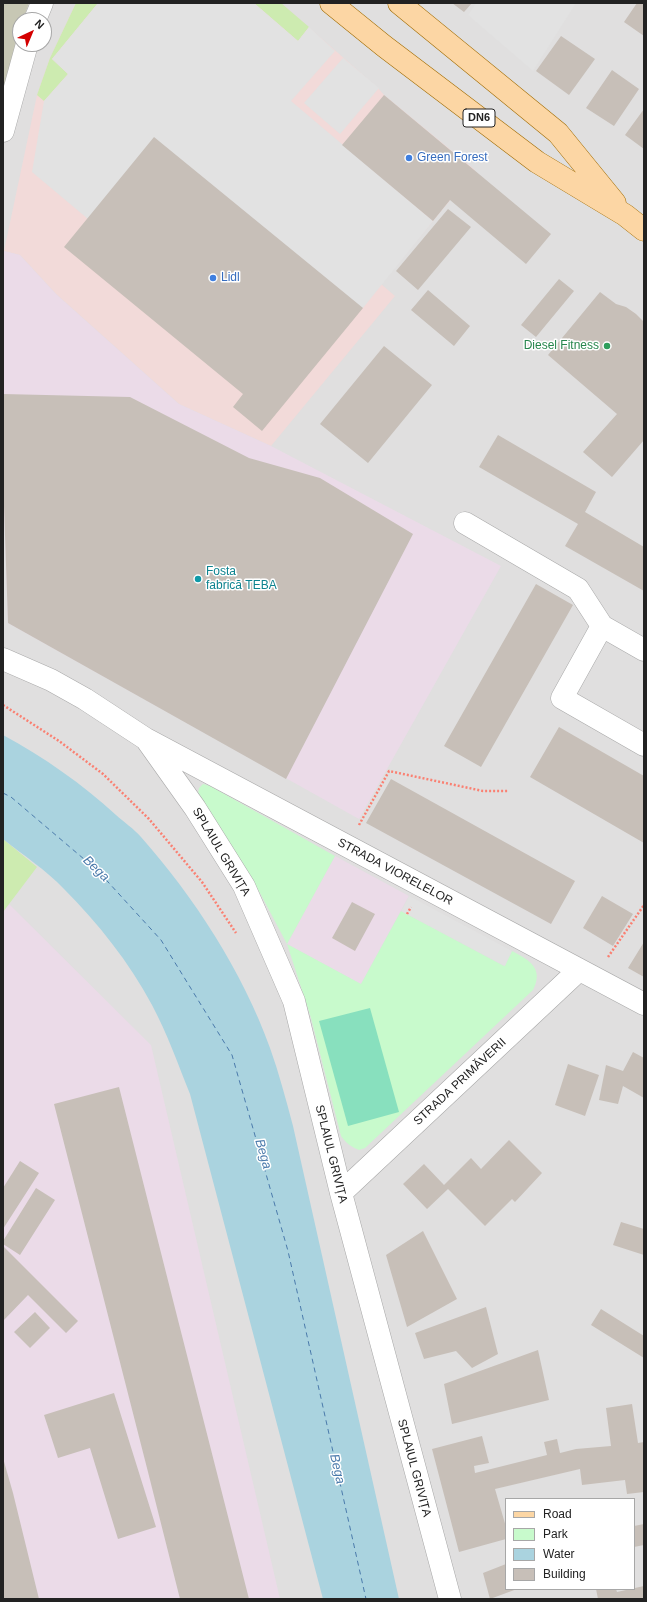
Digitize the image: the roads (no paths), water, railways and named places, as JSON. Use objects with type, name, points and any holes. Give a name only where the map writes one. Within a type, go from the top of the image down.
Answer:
[{"type":"main road","name":"DN6","points":[[331,3],[384,46],[537,162],[625,214],[644,230]]},
{"type":"main road","name":"DN6","points":[[399,3],[558,133],[625,214]]},
{"type":"street","points":[[3,131],[25,52]]},
{"type":"street","points":[[465,523],[578,589],[602,626],[644,650]]},
{"type":"street","points":[[602,626],[562,698],[644,745]]},
{"type":"street","name":"STRADA VIORELELOR","points":[[3,659],[51,680],[78,695],[146,739],[644,1004]]},
{"type":"street","name":"SPLAIUL GRIVIȚA","points":[[146,739],[195,808],[244,886],[294,1001],[341,1193],[450,1599]]},
{"type":"street","name":"STRADA PRIMĂVERII","points":[[341,1193],[586,974]]},
{"type":"water","name":"Bega","points":[[3,735],[33,752],[76,782],[141,837],[161,860],[198,910],[215,936],[246,991],[270,1048],[293,1126],[399,1599],[323,1599],[190,1094],[157,1016],[143,989],[123,958],[89,915],[57,882],[3,839]]},
{"type":"place","name":"Green Forest","points":[[409,158]]},
{"type":"place","name":"Lidl","points":[[213,278]]},
{"type":"place","name":"Diesel Fitness","points":[[607,346]]},
{"type":"place","name":"Fosta fabrică TEBA","points":[[198,579]]}]
